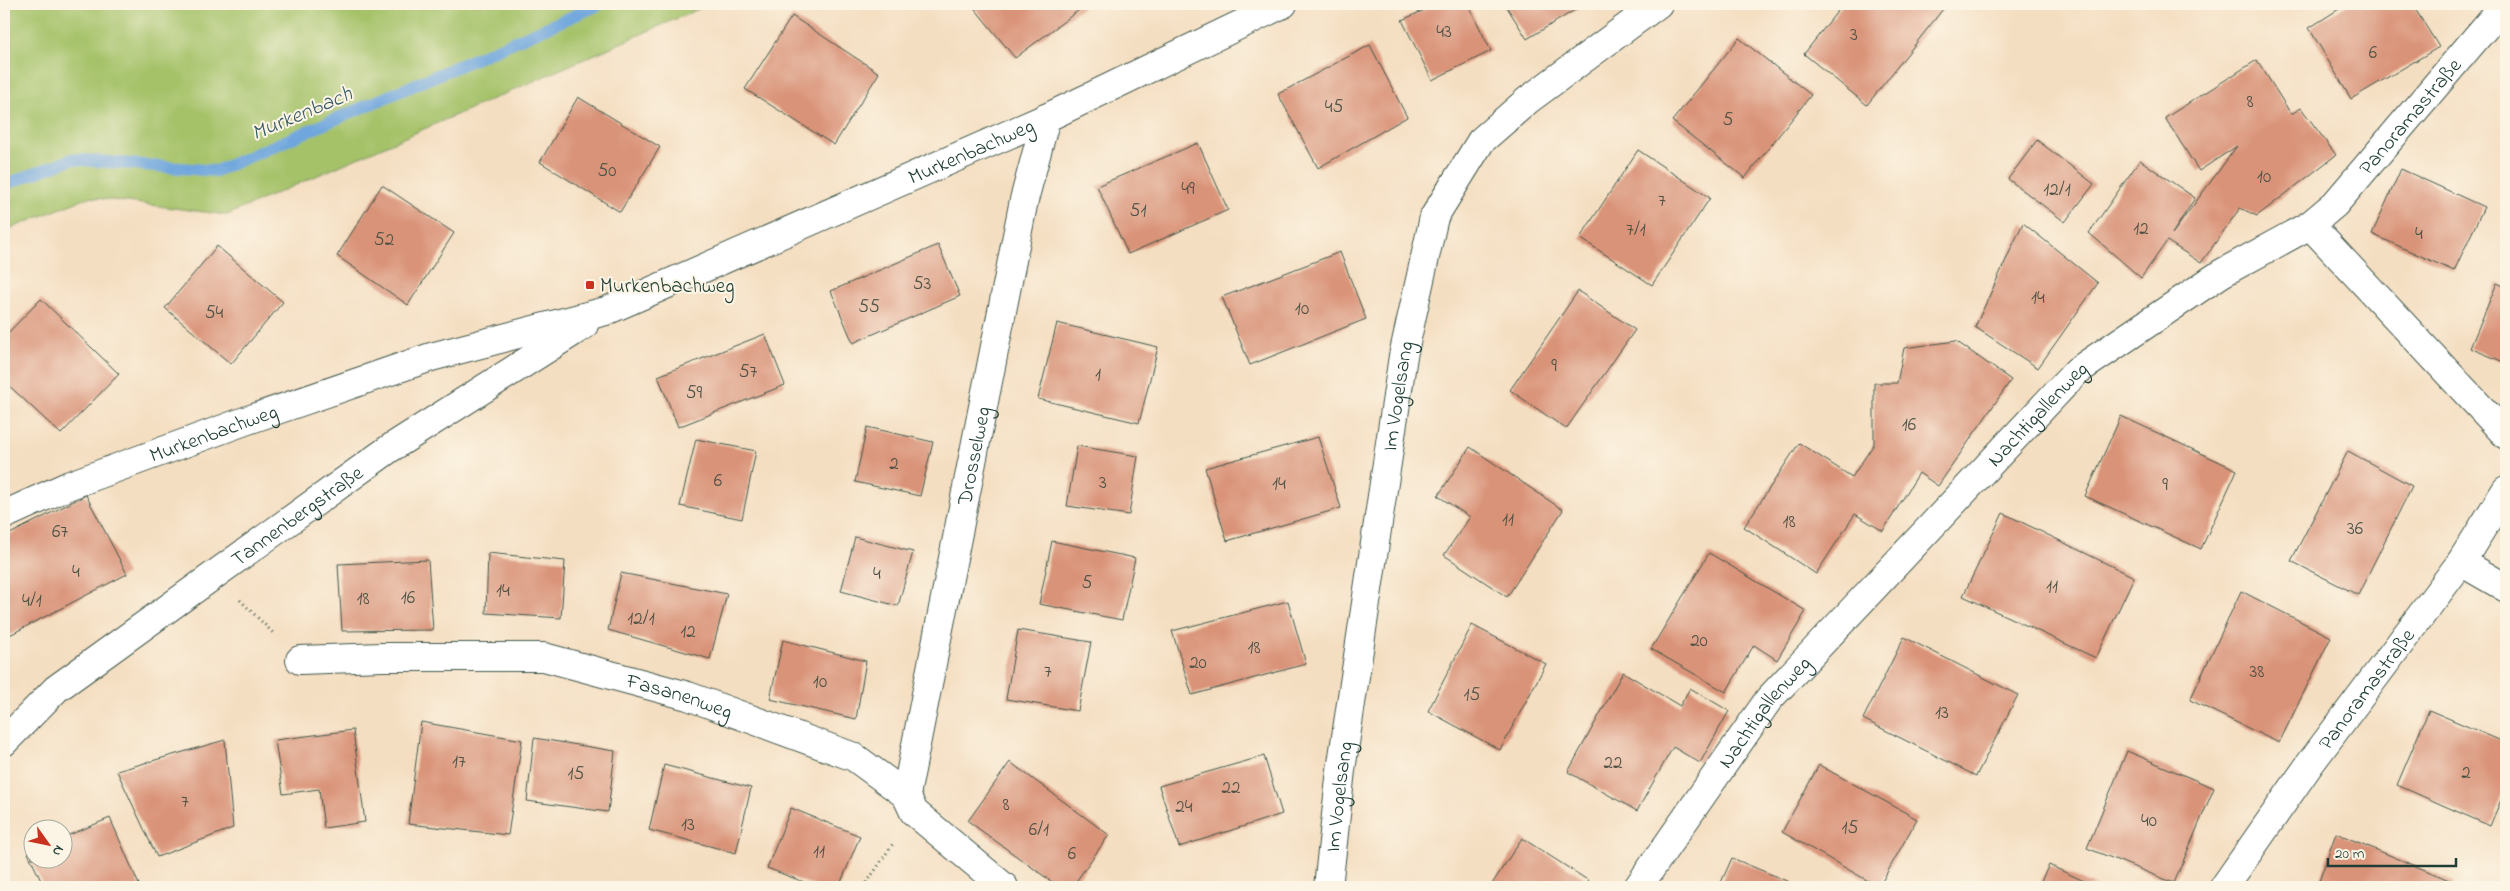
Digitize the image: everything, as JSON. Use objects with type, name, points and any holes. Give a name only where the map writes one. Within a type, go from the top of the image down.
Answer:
[{"type":"street","name":"Murkenbachweg","points":[[4,515],[70,484],[244,421],[422,360],[606,311],[1046,118],[1283,4]]},
{"type":"street","name":"Im Vogelsang","points":[[1328,887],[1340,770],[1403,356],[1434,217],[1481,141],[1528,100],[1658,4]]},
{"type":"street","name":"Panoramastraße","points":[[2310,225],[2335,204],[2506,4]]},
{"type":"street","name":"Drosselweg","points":[[910,803],[1024,200],[1046,118]]},
{"type":"street","points":[[2310,225],[2506,435]]},
{"type":"street","name":"Nachtigallenweg","points":[[1638,887],[1769,699],[2077,371],[2222,273],[2310,225]]},
{"type":"street","name":"Tannenbergstraße","points":[[4,742],[56,689],[389,449],[606,311]]},
{"type":"street","name":"Panoramastraße","points":[[2224,887],[2312,762],[2461,562],[2506,490]]},
{"type":"street","points":[[2461,562],[2506,588]]},
{"type":"street","name":"Fasanenweg","points":[[300,660],[544,657],[688,696],[854,756],[1004,887]]},
{"type":"path","points":[[215,575],[300,660]]},
{"type":"path","points":[[864,887],[910,803]]},
{"type":"green space","points":[[4,4],[710,4],[227,215],[89,197],[4,231]]},
{"type":"building","points":[[971,4],[1087,4],[1015,58]]},
{"type":"building","points":[[1438,4],[1468,4],[1491,51],[1432,80],[1402,20]]},
{"type":"building","points":[[1505,4],[1585,4],[1527,39]]},
{"type":"building","points":[[1843,4],[1947,4],[1867,105],[1804,54]]},
{"type":"building","points":[[2347,4],[2412,4],[2439,47],[2351,99],[2309,28]]},
{"type":"building","points":[[792,16],[879,73],[834,145],[745,89]]},
{"type":"building","points":[[1739,38],[1811,95],[1745,178],[1672,121]]},
{"type":"building","points":[[1370,45],[1407,117],[1318,168],[1278,94]]},
{"type":"building","points":[[2257,60],[2291,114],[2301,108],[2336,155],[2257,216],[2240,208],[2201,263],[2167,241],[2141,278],[2089,233],[2140,160],[2195,198],[2172,234],[2237,146],[2199,171],[2165,118]]},
{"type":"building","points":[[578,97],[660,147],[620,212],[540,162]]},
{"type":"building","points":[[2037,140],[2094,184],[2065,222],[2008,179]]},
{"type":"building","points":[[1198,143],[1228,210],[1128,254],[1097,186]]},
{"type":"building","points":[[1638,150],[1710,198],[1652,285],[1580,238]]},
{"type":"building","points":[[2401,169],[2484,207],[2454,271],[2372,234]]},
{"type":"building","points":[[382,185],[454,233],[408,305],[337,256]]},
{"type":"building","points":[[2023,223],[2098,283],[2038,368],[1975,327]]},
{"type":"building","points":[[938,245],[960,296],[853,343],[831,291]]},
{"type":"building","points":[[217,246],[283,302],[231,364],[165,308]]},
{"type":"building","points":[[1340,252],[1366,319],[1250,365],[1222,297]]},
{"type":"building","points":[[2497,283],[2506,287],[2506,363],[2470,348]]},
{"type":"building","points":[[1578,291],[1635,330],[1566,429],[1510,390]]},
{"type":"building","points":[[41,299],[119,374],[61,434],[4,381],[4,337]]},
{"type":"building","points":[[1057,323],[1158,347],[1139,423],[1038,399]]},
{"type":"building","points":[[765,334],[785,385],[678,427],[658,376]]},
{"type":"building","points":[[1956,341],[2011,380],[1938,486],[1919,473],[1883,531],[1855,514],[1816,574],[1744,527],[1799,443],[1852,477],[1874,444],[1874,383],[1897,383],[1904,348]]},
{"type":"building","points":[[2121,416],[2237,470],[2201,549],[2085,496]]},
{"type":"building","points":[[867,427],[933,442],[920,496],[855,482]]},
{"type":"building","points":[[1318,437],[1341,508],[1227,541],[1205,468]]},
{"type":"building","points":[[696,439],[756,451],[742,519],[680,506]]},
{"type":"building","points":[[1077,446],[1138,456],[1129,515],[1067,506]]},
{"type":"building","points":[[1470,447],[1563,510],[1507,597],[1444,555],[1470,517],[1438,496]]},
{"type":"building","points":[[2348,451],[2412,486],[2358,595],[2291,561]]},
{"type":"building","points":[[86,495],[127,574],[4,638],[4,537]]},
{"type":"building","points":[[2003,513],[2134,577],[2096,658],[1963,596]]},
{"type":"building","points":[[855,537],[913,552],[898,606],[841,591]]},
{"type":"building","points":[[1052,541],[1135,558],[1122,620],[1039,604]]},
{"type":"building","points":[[488,553],[565,561],[561,618],[486,613]]},
{"type":"building","points":[[1709,553],[1806,611],[1777,660],[1754,645],[1726,692],[1651,649]]},
{"type":"building","points":[[428,560],[433,630],[342,631],[338,564]]},
{"type":"building","points":[[621,573],[727,594],[710,659],[608,630]]},
{"type":"building","points":[[2241,591],[2331,637],[2279,743],[2190,700]]},
{"type":"building","points":[[1288,601],[1306,664],[1192,695],[1172,631]]},
{"type":"building","points":[[1472,625],[1546,664],[1500,750],[1428,711]]},
{"type":"building","points":[[1018,630],[1091,642],[1078,711],[1006,699]]},
{"type":"building","points":[[1904,637],[2018,695],[1976,776],[1863,719]]},
{"type":"building","points":[[783,640],[866,661],[856,719],[770,699]]},
{"type":"building","points":[[1623,672],[1680,706],[1690,688],[1729,711],[1700,763],[1673,747],[1637,811],[1568,772]]},
{"type":"building","points":[[2429,710],[2506,743],[2506,788],[2490,826],[2397,785]]},
{"type":"building","points":[[421,722],[522,740],[508,835],[408,824]]},
{"type":"building","points":[[353,730],[365,822],[324,828],[319,789],[283,794],[275,740]]},
{"type":"building","points":[[534,738],[615,751],[608,812],[527,801]]},
{"type":"building","points":[[225,740],[233,828],[157,857],[117,771]]},
{"type":"building","points":[[2127,751],[2214,788],[2174,883],[2087,848]]},
{"type":"building","points":[[1264,756],[1282,814],[1179,847],[1159,786]]},
{"type":"building","points":[[1010,762],[1109,835],[1072,887],[1059,887],[968,821]]},
{"type":"building","points":[[664,765],[751,788],[736,853],[649,830]]},
{"type":"building","points":[[1819,765],[1917,819],[1879,887],[1782,832]]},
{"type":"building","points":[[791,808],[860,836],[839,887],[817,887],[767,868]]},
{"type":"building","points":[[110,818],[140,887],[44,887],[35,868],[72,868],[72,834]]},
{"type":"building","points":[[2336,833],[2454,882],[2452,887],[2317,887]]},
{"type":"building","points":[[1522,838],[1589,881],[1585,887],[1490,887]]},
{"type":"building","points":[[1732,858],[1801,887],[1719,887]]},
{"type":"building","points":[[2049,865],[2097,887],[2038,887]]},
{"type":"waterway","name":"Murkenbach","points":[[4,185],[72,159],[216,171],[601,4]]},
{"type":"place","name":"Murkenbachweg","points":[[590,285]]}]
